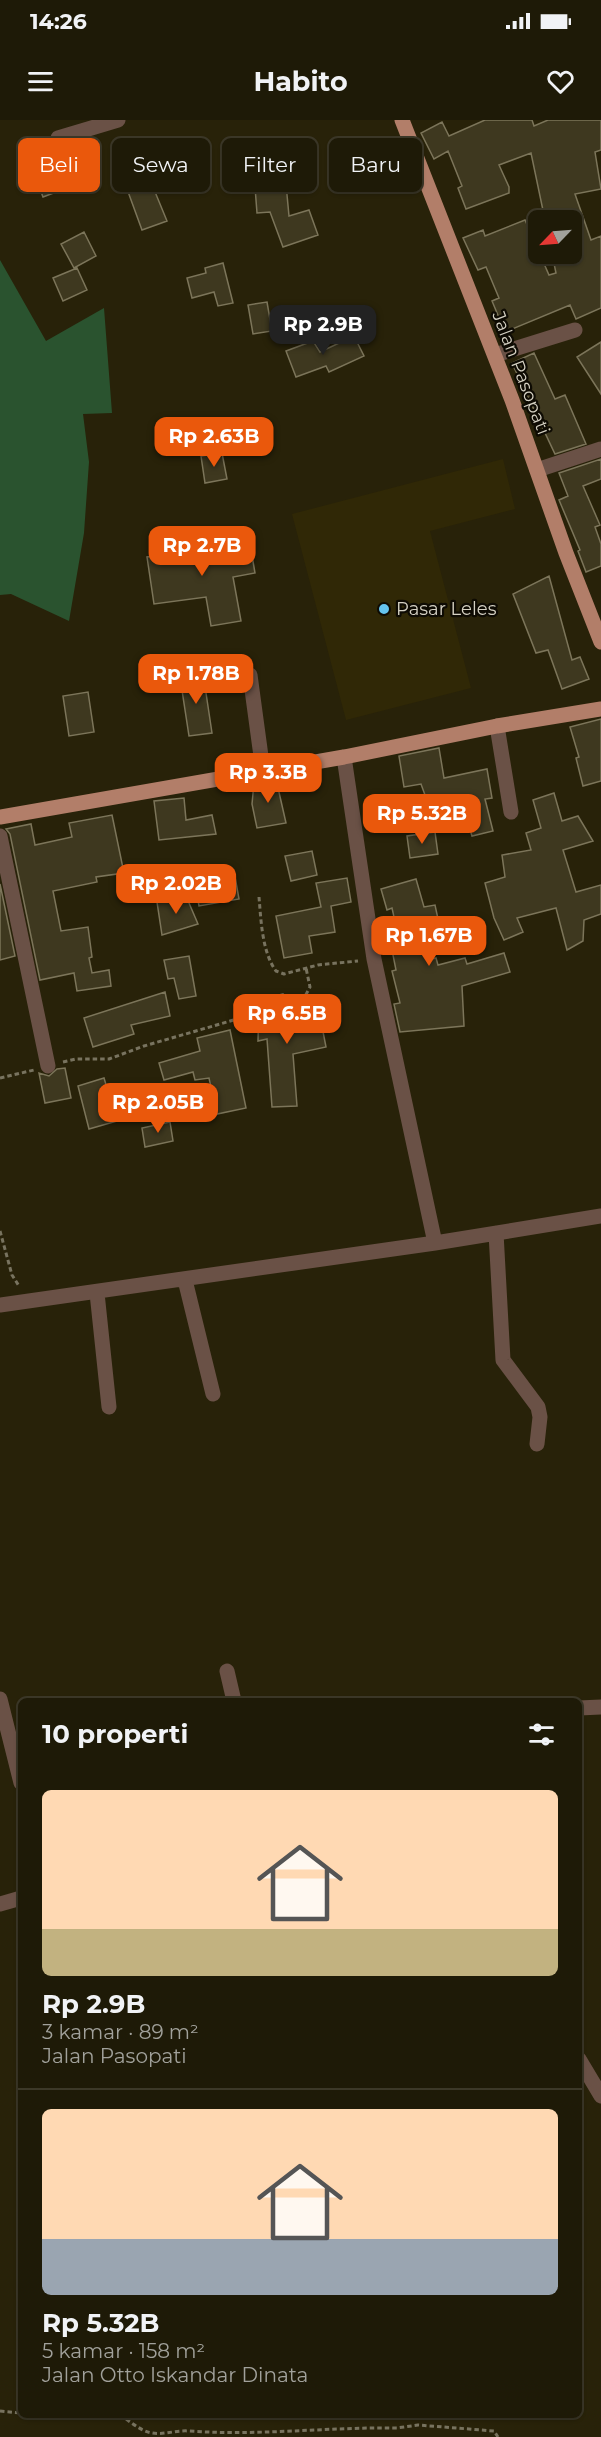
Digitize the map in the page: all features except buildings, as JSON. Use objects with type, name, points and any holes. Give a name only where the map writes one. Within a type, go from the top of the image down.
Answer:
[{"type":"main road","name":"Jalan Pasopati","points":[[402,120],[495,356],[601,642]]},
{"type":"main road","points":[[0,817],[344,757],[496,726],[601,709]]},
{"type":"street","points":[[58,138],[118,120]]},
{"type":"street","points":[[495,356],[575,330]]},
{"type":"street","points":[[537,470],[601,449]]},
{"type":"street","points":[[250,675],[263,771]]},
{"type":"street","points":[[496,726],[511,812]]},
{"type":"street","points":[[344,757],[374,959],[435,1243]]},
{"type":"street","points":[[0,836],[48,1066]]},
{"type":"street","points":[[0,1305],[97,1293],[435,1243],[601,1216]]},
{"type":"street","points":[[496,1233],[503,1360],[538,1407],[540,1417],[537,1444]]},
{"type":"street","points":[[185,1280],[213,1394]]},
{"type":"street","points":[[97,1293],[109,1407]]},
{"type":"street","points":[[227,1671],[233,1698]]},
{"type":"street","points":[[0,1700],[18,1771]]},
{"type":"street","points":[[582,1708],[601,1707]]},
{"type":"street","points":[[0,1902],[18,1899]]},
{"type":"street","points":[[582,2064],[601,2096]]},
{"type":"path","points":[[259,897],[261,920],[271,965],[276,971],[284,974],[306,968],[374,959]]},
{"type":"path","points":[[0,1077],[76,1059],[109,1059],[144,1046],[303,1000],[310,987],[306,968]]},
{"type":"path","points":[[0,1231],[12,1275],[30,1302]]},
{"type":"path","points":[[0,2410],[18,2413]]},
{"type":"path","points":[[125,2418],[150,2433],[162,2434],[176,2431],[212,2434],[397,2428],[418,2425],[494,2431],[498,2437]]},
{"type":"shaded area","name":"Pasar Leles","points":[[503,459],[515,509],[430,531],[471,688],[346,720],[292,514]]},
{"type":"green space","points":[[0,260],[46,341],[104,308],[112,413],[83,414],[89,462],[84,533],[69,621],[11,594],[0,595]]},
{"type":"place","name":"Pasar Leles","points":[[384,609]]}]
